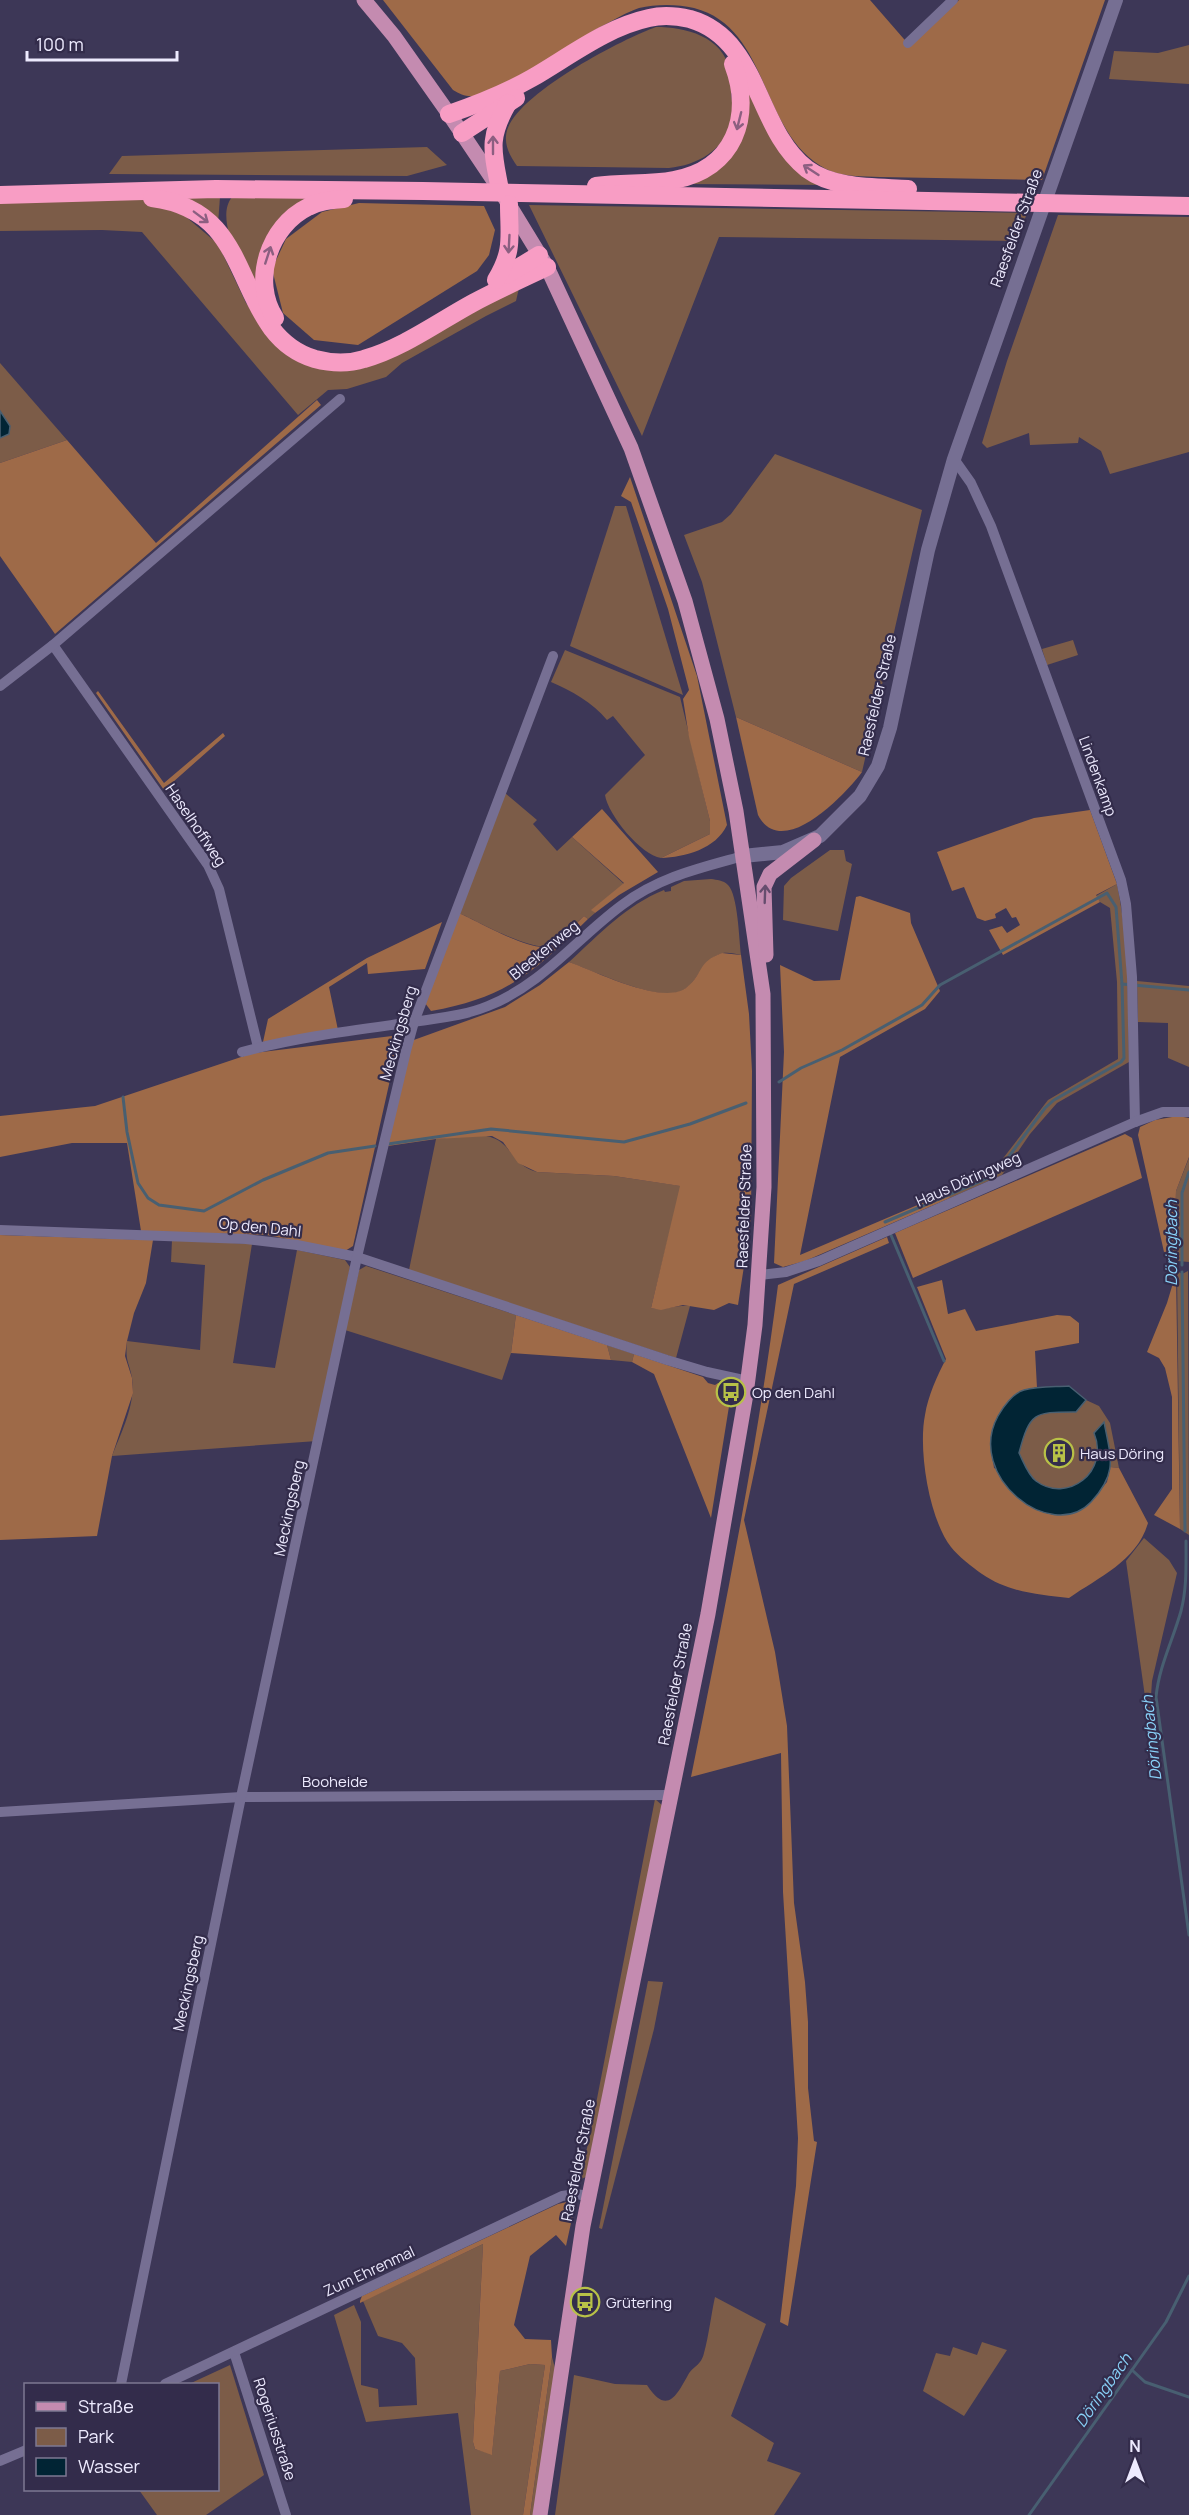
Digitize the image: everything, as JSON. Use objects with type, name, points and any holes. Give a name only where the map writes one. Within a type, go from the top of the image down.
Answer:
[{"type":"highway","points":[[449,114],[512,88],[629,23],[651,17],[683,18],[702,24],[721,35],[732,46],[748,72],[777,136],[790,153],[807,169],[838,182],[1000,197]]},
{"type":"highway","points":[[462,134],[569,62],[603,43],[645,25],[665,23],[692,28],[706,34],[725,51],[734,64],[741,85],[742,105],[739,125],[731,143],[719,160],[704,171],[672,181],[615,183],[554,190]]},
{"type":"highway","points":[[496,281],[507,263],[510,249],[505,197],[492,144],[494,131],[508,103]]},
{"type":"highway","points":[[0,185],[554,190],[1090,199],[1189,197]]},
{"type":"highway","points":[[596,186],[840,191],[908,189]]},
{"type":"highway","points":[[0,195],[216,189],[434,189]]},
{"type":"highway","points":[[434,189],[403,198],[328,200],[309,206],[295,215],[274,238],[264,268],[265,290],[271,312],[282,327],[299,343],[313,350],[338,355],[358,354],[394,341],[496,281],[543,261]]},
{"type":"highway","points":[[0,195],[152,198],[185,206],[201,216],[225,242],[262,316],[275,334],[295,350],[326,362],[356,362],[387,351],[474,303],[543,261]]},
{"type":"highway","points":[[1090,199],[1189,206]]},
{"type":"main road","points":[[364,0],[394,36],[505,197],[543,261],[631,448],[670,553],[711,697],[744,856]]},
{"type":"main road","name":"Raesfelder Straße","points":[[540,2515],[588,2196],[671,1795],[731,1488],[748,1381],[759,1275],[764,1187],[763,994],[744,856],[783,852],[814,840],[850,808],[870,783],[878,766],[890,728],[928,550],[954,459],[1116,0]]},
{"type":"main road","points":[[763,994],[766,945],[764,887],[770,874],[814,840]]},
{"type":"street","points":[[908,43],[953,0]]},
{"type":"street","points":[[0,686],[53,645],[340,399]]},
{"type":"street","name":"Lindenkamp","points":[[954,459],[971,483],[991,526],[1120,880],[1126,904],[1132,977],[1135,1122]]},
{"type":"street","name":"Haselhoffweg","points":[[53,645],[208,865],[219,889],[258,1047]]},
{"type":"street","name":"Meckingsberg","points":[[121,2383],[241,1797],[357,1257],[414,1022],[554,656]]},
{"type":"street","name":"Bleekenweg","points":[[242,1052],[258,1047],[467,1013],[503,999],[546,972],[622,905],[647,888],[694,868],[744,856]]},
{"type":"street","name":"Haus Döringweg","points":[[759,1275],[786,1272],[819,1261],[1135,1122],[1163,1112],[1189,1112]]},
{"type":"street","name":"Op den Dahl","points":[[0,1230],[270,1240],[357,1257],[667,1360],[748,1381]]},
{"type":"street","name":"Booheide","points":[[0,1812],[241,1797],[671,1795]]},
{"type":"street","name":"Zum Ehrenmal","points":[[169,2383],[562,2196],[576,2194],[588,2196]]},
{"type":"street","name":"Rogeriusstraße","points":[[234,2352],[286,2515]]},
{"type":"street","points":[[0,2461],[24,2451]]},
{"type":"green space","points":[[656,27],[679,29],[701,36],[720,49],[726,59],[730,74],[733,119],[728,132],[715,149],[699,160],[669,168],[517,166],[507,148],[506,136],[512,121],[526,105],[545,88],[594,57]]},
{"type":"green space","points":[[1189,45],[1189,84],[1109,79],[1114,51],[1158,53]]},
{"type":"green space","points":[[746,86],[772,137],[827,185],[680,184],[724,160]]},
{"type":"green space","points":[[427,147],[447,165],[407,176],[109,174],[122,156]]},
{"type":"green space","points":[[175,197],[220,197],[218,224]]},
{"type":"green space","points":[[232,197],[319,197],[285,217],[263,304],[242,266],[230,235],[227,208]]},
{"type":"green space","points":[[145,200],[185,216],[218,244],[246,303],[265,329],[334,368],[519,288],[516,301],[402,363],[386,377],[347,389],[328,390],[298,415],[142,232],[0,231],[0,201]]},
{"type":"green space","points":[[529,205],[1027,213],[1017,241],[719,237],[642,436]]},
{"type":"green space","points":[[1058,215],[1189,217],[1189,452],[1110,474],[1101,451],[1079,437],[1078,443],[1030,445],[1029,433],[987,448],[982,443],[1007,361]]},
{"type":"green space","points":[[0,363],[67,440],[0,463]]},
{"type":"green space","points":[[775,454],[922,510],[862,772],[736,717],[702,582],[684,535],[722,522],[731,514]]},
{"type":"green space","points":[[615,506],[626,506],[683,695],[570,646]]},
{"type":"green space","points":[[1073,640],[1078,655],[1047,665],[1042,649]]},
{"type":"green space","points":[[565,650],[680,697],[710,821],[710,834],[661,858],[644,850],[619,823],[605,795],[645,755],[613,716],[607,720],[581,698],[551,682]]},
{"type":"green space","points":[[505,793],[537,820],[533,824],[557,851],[572,837],[624,884],[592,910],[595,913],[588,919],[584,916],[552,945],[544,947],[520,941],[459,913]]},
{"type":"green space","points":[[830,850],[844,850],[846,861],[852,864],[838,931],[783,920],[784,886],[791,878]]},
{"type":"green space","points":[[711,879],[724,882],[731,890],[736,907],[741,955],[725,953],[715,956],[683,990],[675,993],[652,992],[569,962],[625,912],[650,896],[664,890],[665,892],[671,891],[671,887],[684,881]]},
{"type":"green space","points":[[1117,884],[1126,950],[1129,1062],[1057,1103],[1030,1134],[1002,1175],[950,1198],[948,1192],[994,1170],[1048,1100],[1118,1059],[1117,982],[1110,908],[1100,902],[1096,896]]},
{"type":"green space","points":[[1137,981],[1189,986],[1189,1067],[1168,1058],[1168,1023],[1138,1022]]},
{"type":"green space","points":[[479,1135],[499,1141],[520,1163],[537,1172],[614,1176],[681,1186],[651,1308],[690,1306],[676,1358],[409,1270],[436,1139]]},
{"type":"green space","points":[[1189,1158],[1189,1262],[1178,1261],[1177,1251],[1174,1251],[1176,1191]]},
{"type":"green space","points":[[172,1240],[252,1244],[233,1363],[275,1368],[297,1250],[345,1260],[350,1267],[317,1441],[112,1456],[132,1398],[133,1388],[127,1357],[127,1341],[200,1350],[205,1265],[171,1262]]},
{"type":"green space","points":[[366,1266],[516,1315],[511,1353],[502,1380],[345,1330],[359,1270]]},
{"type":"green space","points":[[1177,1271],[1182,1274],[1188,1271],[1189,1535],[1180,1529]]},
{"type":"green space","points":[[607,1345],[634,1354],[632,1362],[611,1360]]},
{"type":"green space","points":[[1086,1400],[1099,1406],[1110,1423],[1119,1468],[1110,1467],[1111,1454],[1094,1433],[1097,1447],[1096,1460],[1091,1472],[1083,1481],[1072,1487],[1061,1489],[1048,1487],[1036,1481],[1028,1472],[1019,1454],[1031,1422],[1043,1414],[1076,1412]]},
{"type":"green space","points":[[1144,1538],[1169,1560],[1177,1573],[1152,1681],[1150,1711],[1147,1711],[1126,1561]]},
{"type":"green space","points":[[655,1799],[663,1806],[586,2177],[579,2180],[589,2140]]},
{"type":"green space","points":[[648,1981],[663,1982],[654,2029],[602,2229],[599,2228]]},
{"type":"green space","points":[[483,2244],[473,2442],[475,2449],[492,2454],[500,2371],[530,2364],[545,2365],[523,2515],[471,2515],[458,2413],[366,2422],[334,2315],[354,2305],[361,2322],[361,2385],[378,2389],[379,2407],[417,2405],[415,2358],[402,2343],[378,2336],[363,2301]]},
{"type":"green space","points":[[715,2297],[766,2324],[731,2416],[774,2443],[767,2461],[801,2473],[774,2515],[555,2515],[574,2375],[615,2384],[647,2385],[660,2399],[666,2401],[671,2399],[703,2357]]},
{"type":"green space","points":[[982,2342],[1007,2350],[964,2416],[923,2391],[936,2353],[950,2356],[953,2347],[977,2355]]},
{"type":"green space","points":[[552,2357],[555,2368],[534,2515],[530,2515]]},
{"type":"green space","points":[[230,2365],[264,2475],[206,2515],[157,2515],[140,2491],[219,2491],[219,2383],[191,2383]]},
{"type":"shaded area","points":[[383,0],[870,0],[910,46],[959,0],[1105,0],[1042,180],[859,176],[826,169],[804,153],[788,131],[752,58],[738,37],[719,19],[694,8],[659,5],[634,10],[602,26],[526,72],[484,93],[471,96],[453,90]]},
{"type":"shaded area","points":[[359,203],[484,206],[495,230],[489,255],[477,271],[358,345],[314,340],[283,313],[272,269],[286,239],[322,212]]},
{"type":"shaded area","points":[[317,400],[321,405],[55,634],[0,556],[0,463],[67,440],[156,543]]},
{"type":"shaded area","points":[[630,477],[697,676],[727,825],[708,846],[690,853],[661,858],[710,834],[710,821],[689,737],[683,699],[689,690],[668,609],[631,502],[621,496]]},
{"type":"shaded area","points":[[98,691],[164,783],[223,733],[225,736],[164,790],[96,693]]},
{"type":"shaded area","points":[[736,717],[862,772],[842,795],[812,820],[797,828],[782,831],[769,827],[758,815]]},
{"type":"shaded area","points":[[602,809],[658,872],[619,895],[595,913],[591,910],[624,883],[572,837]]},
{"type":"shaded area","points":[[1090,810],[1117,884],[1096,895],[1100,902],[1003,955],[989,930],[1002,926],[1007,933],[1020,925],[1016,917],[1012,918],[1006,908],[995,914],[996,918],[985,921],[977,918],[964,887],[952,891],[937,852],[1034,818]]},
{"type":"shaded area","points":[[860,896],[910,913],[911,923],[940,991],[925,1009],[840,1057],[800,1255],[948,1192],[950,1198],[805,1261],[783,1267],[774,1263],[784,1052],[780,965],[814,981],[840,980],[856,897]]},
{"type":"shaded area","points":[[459,913],[518,941],[541,947],[549,946],[558,940],[584,916],[588,919],[535,968],[518,980],[480,998],[431,1011],[425,1003]]},
{"type":"shaded area","points":[[442,922],[425,969],[368,974],[367,963],[329,987],[338,1030],[263,1042],[268,1019],[367,958]]},
{"type":"shaded area","points":[[722,953],[741,955],[749,1014],[752,1071],[751,1221],[738,1305],[729,1303],[714,1310],[683,1305],[661,1310],[651,1308],[680,1186],[614,1176],[537,1172],[518,1163],[503,1142],[492,1136],[436,1139],[388,1146],[411,1041],[505,1007],[540,985],[569,962],[630,985],[663,993],[677,992],[687,987],[708,960]]},
{"type":"shaded area","points":[[400,1035],[353,1246],[345,1251],[267,1235],[141,1231],[127,1143],[72,1143],[0,1157],[0,1116],[95,1106],[253,1053]]},
{"type":"shaded area","points":[[1178,1116],[1189,1118],[1189,1157],[1176,1191],[1174,1251],[1164,1252],[1138,1135],[1140,1127],[1155,1120]]},
{"type":"shaded area","points":[[1125,1134],[1132,1138],[1142,1178],[913,1278],[895,1233]]},
{"type":"shaded area","points":[[0,1235],[153,1240],[146,1283],[134,1313],[125,1356],[132,1378],[133,1393],[112,1456],[97,1536],[0,1540]]},
{"type":"shaded area","points":[[887,1237],[889,1243],[794,1284],[744,1520],[775,1652],[787,1726],[794,1903],[805,1982],[808,2022],[808,2088],[814,2141],[817,2142],[788,2326],[780,2322],[796,2186],[798,2138],[783,1892],[781,1753],[691,1777],[750,1470],[778,1285]]},
{"type":"shaded area","points":[[1176,1273],[1180,1529],[1154,1515],[1172,1489],[1172,1397],[1165,1368],[1159,1358],[1147,1352],[1167,1303]]},
{"type":"shaded area","points":[[942,1280],[948,1314],[965,1309],[976,1331],[1057,1315],[1070,1316],[1079,1323],[1079,1343],[1035,1351],[1037,1388],[1021,1391],[995,1425],[992,1442],[994,1468],[1087,1506],[1107,1482],[1110,1467],[1119,1468],[1148,1523],[1143,1536],[1126,1558],[1069,1598],[1024,1592],[992,1580],[961,1558],[943,1535],[927,1483],[923,1429],[926,1408],[946,1359],[917,1287]]},
{"type":"shaded area","points":[[516,1315],[607,1345],[611,1360],[511,1353]]},
{"type":"shaded area","points":[[634,1354],[703,1377],[708,1383],[715,1385],[718,1383],[731,1394],[711,1518],[654,1374],[632,1362]]},
{"type":"shaded area","points":[[576,2200],[566,2246],[556,2235],[530,2256],[514,2325],[525,2339],[551,2340],[552,2357],[530,2515],[523,2515],[545,2365],[530,2364],[500,2371],[492,2455],[475,2449],[473,2442],[483,2244],[360,2303],[360,2301],[362,2296],[558,2204]]},
{"type":"water","points":[[0,411],[10,426],[9,434],[0,438]]},
{"type":"water","points":[[1069,1386],[1086,1400],[1076,1412],[1051,1412],[1036,1417],[1031,1422],[1019,1453],[1026,1468],[1036,1481],[1048,1487],[1060,1489],[1083,1480],[1091,1471],[1096,1460],[1097,1447],[1094,1433],[1104,1422],[1110,1465],[1109,1473],[1100,1492],[1091,1502],[1074,1513],[1055,1515],[1035,1509],[1017,1497],[1002,1481],[993,1461],[991,1439],[998,1416],[1016,1394],[1035,1388]]},
{"type":"waterway","points":[[779,1082],[801,1068],[842,1050],[922,1005],[940,985],[1107,893],[1116,907],[1122,984]]},
{"type":"waterway","points":[[885,1222],[995,1175],[1045,1108],[1054,1100],[1121,1062],[1124,1058],[1122,984],[1189,990]]},
{"type":"waterway","points":[[123,1097],[127,1132],[138,1183],[148,1198],[159,1205],[204,1211],[263,1180],[328,1153],[375,1146]]},
{"type":"waterway","points":[[388,1144],[491,1129],[624,1142],[690,1124],[746,1103]]},
{"type":"waterway","name":"Döringbach","points":[[1182,1265],[1182,1193],[1189,1172]]},
{"type":"waterway","points":[[891,1235],[944,1361]]},
{"type":"waterway","name":"Döringbach","points":[[1182,1272],[1185,1531]]},
{"type":"waterway","name":"Döringbach","points":[[1186,1541],[1183,1602],[1160,1675],[1156,1697],[1189,1935]]},
{"type":"waterway","name":"Döringbach","points":[[1029,2515],[1166,2322],[1189,2276]]},
{"type":"waterway","points":[[1132,2370],[1145,2382],[1189,2397]]},
{"type":"place","name":"Op den Dahl","points":[[731,1392]]},
{"type":"place","name":"Haus Döring","points":[[1059,1453]]},
{"type":"place","name":"Grütering","points":[[585,2302]]}]
